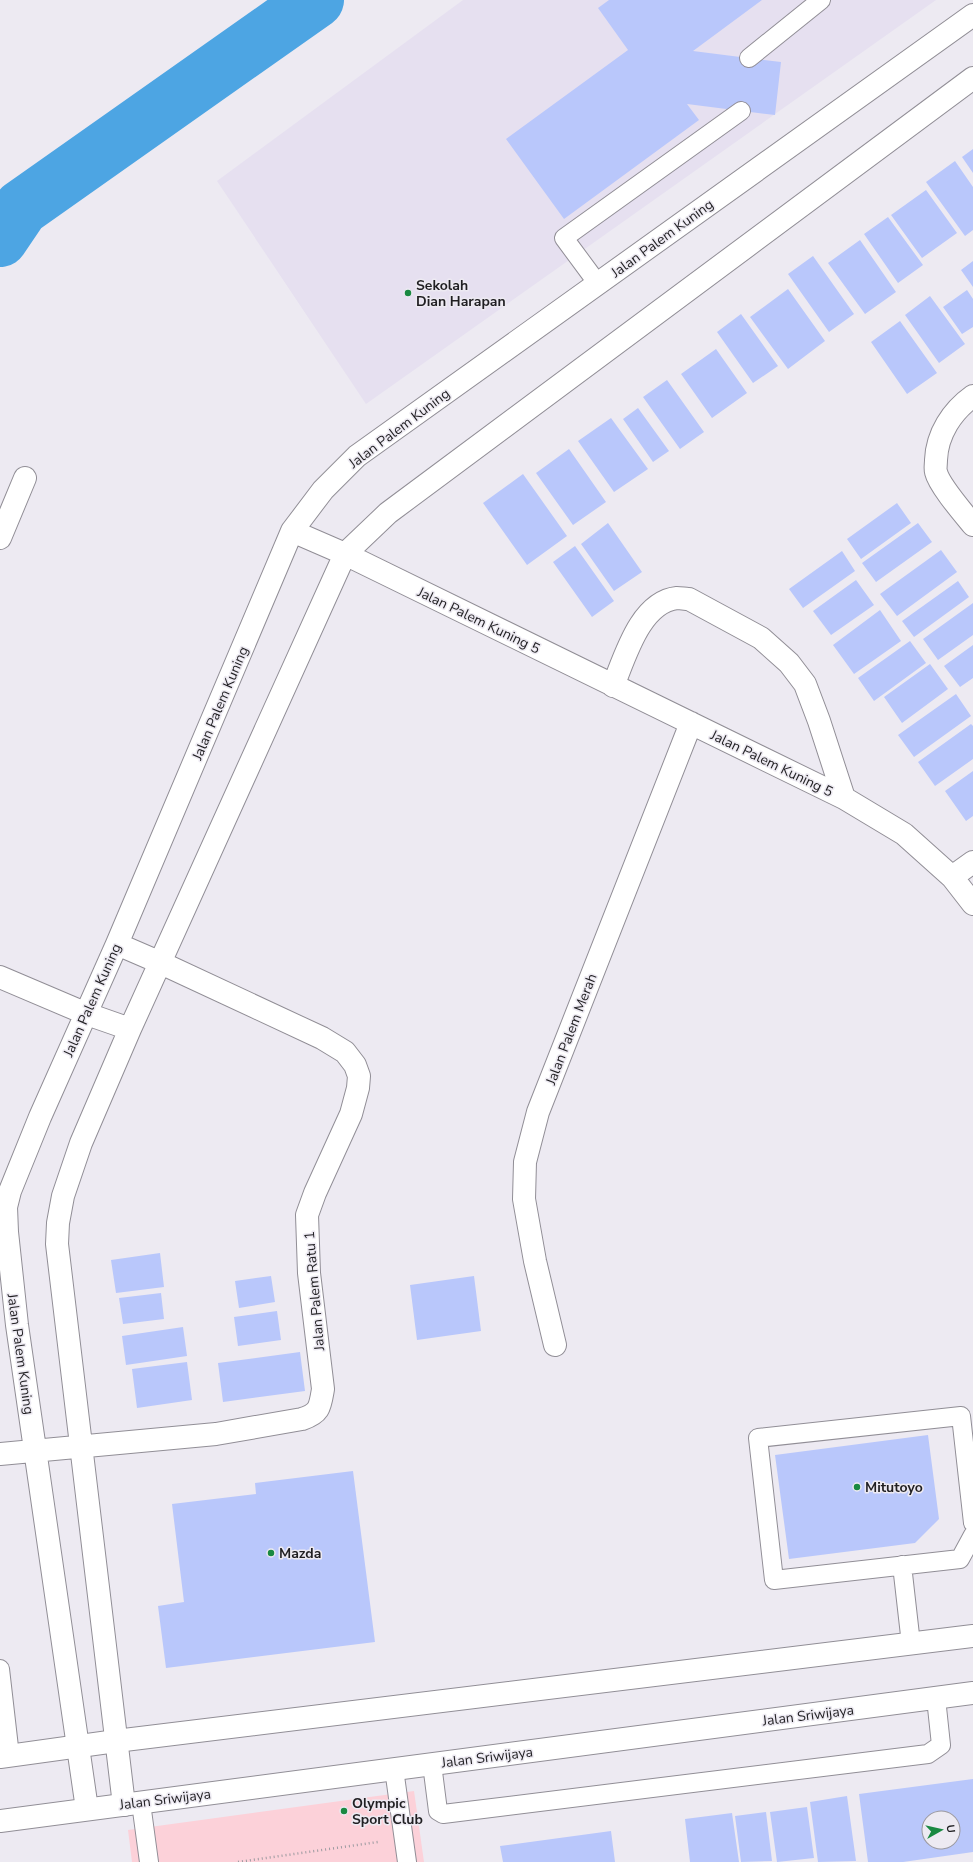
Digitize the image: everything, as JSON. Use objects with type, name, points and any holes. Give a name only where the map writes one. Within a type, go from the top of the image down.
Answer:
[{"type":"street","name":"Jalan Palem Kuning","points":[[87,1809],[34,1451],[16,1318],[9,1259],[6,1207],[10,1191],[40,1117],[87,1014],[292,531],[323,490],[357,456],[973,16]]},
{"type":"street","points":[[133,1804],[116,1741],[57,1244],[58,1223],[63,1196],[81,1143],[130,1030],[345,554],[388,513],[973,78]]},
{"type":"street","points":[[973,396],[966,402],[942,431],[937,447],[936,473],[950,496],[973,525]]},
{"type":"street","points":[[0,538],[25,478]]},
{"type":"street","name":"Jalan Palem Kuning 5","points":[[292,531],[345,554],[844,798],[904,834],[952,877],[973,904]]},
{"type":"street","name":"Jalan Palem Kuning 5","points":[[613,686],[638,626],[650,612],[661,604],[676,598],[689,599],[761,638],[793,668],[805,684],[819,721],[844,798]]},
{"type":"street","name":"Jalan Palem Merah","points":[[555,1345],[535,1261],[524,1199],[525,1162],[538,1112],[690,723]]},
{"type":"street","points":[[952,877],[973,862]]},
{"type":"street","name":"Jalan Palem Ratu 1","points":[[0,1454],[216,1434],[283,1423],[313,1416],[320,1407],[323,1389],[310,1273],[308,1215],[315,1193],[352,1114],[359,1076],[355,1065],[345,1052],[322,1038],[117,944]]},
{"type":"street","points":[[0,977],[87,1014],[130,1030]]},
{"type":"street","points":[[5,1756],[116,1741],[973,1636]]},
{"type":"street","name":"Jalan Sriwijaya","points":[[0,1820],[133,1804],[973,1693]]},
{"type":"lane","points":[[749,58],[821,0]]},
{"type":"lane","points":[[598,284],[564,238],[741,111]]},
{"type":"lane","points":[[973,1523],[961,1416],[758,1438],[774,1580],[960,1559],[973,1536]]},
{"type":"lane","points":[[902,1565],[911,1644]]},
{"type":"lane","points":[[0,1669],[5,1756]]},
{"type":"lane","points":[[432,1764],[438,1811],[443,1814],[928,1754],[941,1745],[936,1698]]},
{"type":"lane","points":[[394,1769],[407,1862]]},
{"type":"lane","points":[[133,1804],[149,1862]]},
{"type":"path","points":[[238,1862],[404,1838]]},
{"type":"shaded area","name":"Sekolah Dian Harapan","points":[[463,0],[936,0],[366,404],[217,181]]},
{"type":"shaded area","name":"Olympic Sport Club","points":[[414,1791],[424,1862],[132,1862],[128,1830]]},
{"type":"building","points":[[609,0],[762,0],[693,51],[781,62],[775,115],[687,104],[699,120],[564,219],[506,139],[628,50],[598,8]]},
{"type":"building","points":[[973,149],[973,173],[962,157]]},
{"type":"building","points":[[955,161],[973,187],[973,230],[965,236],[926,182]]},
{"type":"building","points":[[926,190],[957,233],[922,258],[891,215]]},
{"type":"building","points":[[888,217],[923,265],[898,283],[864,234]]},
{"type":"building","points":[[860,240],[896,292],[865,314],[828,263]]},
{"type":"building","points":[[813,256],[854,314],[829,332],[788,274]]},
{"type":"building","points":[[973,261],[973,287],[961,270]]},
{"type":"building","points":[[788,289],[825,341],[788,369],[750,317]]},
{"type":"building","points":[[967,290],[973,299],[973,327],[962,334],[943,307]]},
{"type":"building","points":[[930,296],[965,344],[939,363],[905,315]]},
{"type":"building","points":[[741,314],[778,366],[753,383],[717,332]]},
{"type":"building","points":[[900,321],[937,373],[907,394],[871,342]]},
{"type":"building","points":[[716,349],[747,393],[712,418],[681,374]]},
{"type":"building","points":[[667,380],[704,432],[680,449],[643,397]]},
{"type":"building","points":[[638,408],[669,451],[653,462],[623,419]]},
{"type":"building","points":[[611,418],[648,469],[614,492],[578,441]]},
{"type":"building","points":[[569,449],[606,502],[573,525],[536,473]]},
{"type":"building","points":[[523,474],[567,536],[527,565],[483,503]]},
{"type":"building","points":[[897,503],[911,523],[861,559],[847,539]]},
{"type":"building","points":[[608,523],[642,572],[614,591],[581,544]]},
{"type":"building","points":[[918,523],[932,542],[876,582],[862,563]]},
{"type":"building","points":[[575,546],[614,601],[592,617],[553,562]]},
{"type":"building","points":[[941,550],[957,572],[897,616],[880,594]]},
{"type":"building","points":[[842,551],[855,571],[803,608],[789,589]]},
{"type":"building","points":[[856,580],[874,605],[831,635],[813,611]]},
{"type":"building","points":[[958,581],[969,597],[914,637],[902,621]]},
{"type":"building","points":[[973,603],[973,635],[938,660],[923,639]]},
{"type":"building","points":[[880,610],[901,641],[854,674],[833,645]]},
{"type":"building","points":[[910,641],[926,663],[874,701],[858,678]]},
{"type":"building","points":[[973,645],[973,678],[960,687],[944,666]]},
{"type":"building","points":[[930,664],[948,689],[902,723],[884,697]]},
{"type":"building","points":[[956,694],[971,716],[914,757],[898,735]]},
{"type":"building","points":[[971,724],[973,726],[973,759],[935,786],[918,762]]},
{"type":"building","points":[[973,771],[973,816],[966,821],[945,791]]},
{"type":"building","points":[[160,1253],[164,1287],[116,1293],[111,1260]]},
{"type":"building","points":[[271,1276],[275,1302],[239,1308],[235,1281]]},
{"type":"building","points":[[474,1276],[481,1331],[417,1340],[410,1285]]},
{"type":"building","points":[[161,1293],[164,1319],[123,1324],[119,1298]]},
{"type":"building","points":[[277,1311],[281,1340],[238,1346],[234,1317]]},
{"type":"building","points":[[183,1327],[187,1356],[126,1365],[122,1336]]},
{"type":"building","points":[[300,1352],[305,1391],[223,1402],[218,1363]]},
{"type":"building","points":[[187,1362],[192,1400],[137,1408],[132,1369]]},
{"type":"building","name":"Mitutoyo","points":[[928,1435],[939,1519],[915,1543],[789,1559],[775,1455]]},
{"type":"building","name":"Mazda","points":[[353,1471],[375,1642],[166,1668],[158,1606],[184,1602],[172,1504],[256,1494],[255,1483]]},
{"type":"building","points":[[973,1779],[973,1852],[903,1862],[868,1862],[859,1794]]},
{"type":"building","points":[[847,1796],[856,1861],[818,1862],[810,1802]]},
{"type":"building","points":[[807,1807],[814,1858],[777,1862],[770,1812]]},
{"type":"building","points":[[766,1812],[772,1861],[741,1862],[735,1816]]},
{"type":"building","points":[[732,1813],[739,1862],[690,1862],[685,1819]]},
{"type":"building","points":[[611,1831],[615,1862],[503,1862],[500,1846]]},
{"type":"waterway","points":[[0,239],[21,208],[316,0]]},
{"type":"place","name":"Sekolah Dian Harapan","points":[[408,293]]},
{"type":"place","name":"Mitutoyo","points":[[857,1487]]},
{"type":"place","name":"Mazda","points":[[271,1553]]},
{"type":"place","name":"Olympic Sport Club","points":[[344,1811]]}]
